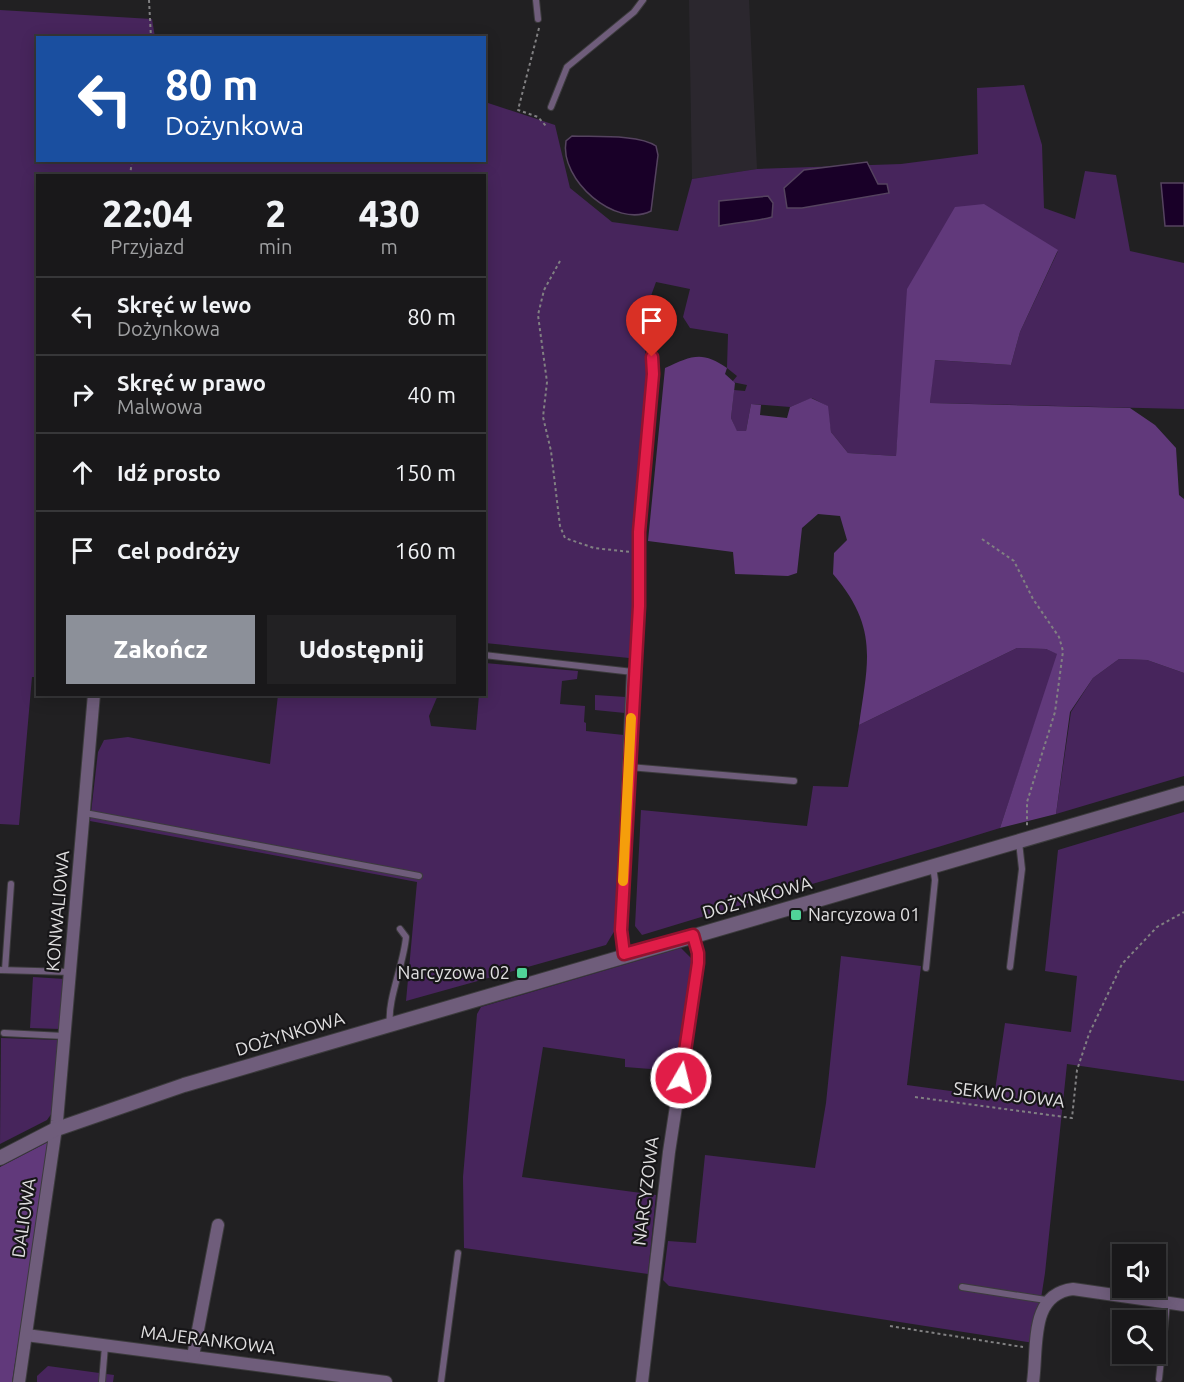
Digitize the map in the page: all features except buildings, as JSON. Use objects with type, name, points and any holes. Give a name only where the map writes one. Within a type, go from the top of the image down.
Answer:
[{"type":"street","points":[[624,954],[621,930],[633,672]]},
{"type":"street","name":"KONWALIOWA","points":[[54,1130],[71,972],[94,696]]},
{"type":"street","name":"DOŻYNKOWA","points":[[0,1158],[54,1130],[124,1103],[624,954],[1184,793]]},
{"type":"street","name":"NARCYZOWA","points":[[642,1382],[669,1152],[698,963],[693,935]]},
{"type":"street","name":"DALIOWA","points":[[19,1382],[54,1130]]},
{"type":"street","points":[[193,1356],[218,1225]]},
{"type":"street","points":[[1034,1382],[1041,1312],[1046,1300],[1060,1290],[1073,1289],[1184,1305]]},
{"type":"street","name":"MAJERANKOWA","points":[[26,1335],[386,1382]]},
{"type":"lane","points":[[536,0],[538,19]]},
{"type":"lane","points":[[551,107],[567,68],[634,12],[643,0]]},
{"type":"lane","points":[[486,656],[633,672],[639,553],[653,374],[652,357]]},
{"type":"lane","points":[[629,767],[794,781]]},
{"type":"lane","points":[[85,813],[419,876]]},
{"type":"lane","points":[[1011,967],[1024,840]]},
{"type":"lane","points":[[926,968],[935,880],[933,866]]},
{"type":"lane","points":[[11,884],[2,970],[71,972]]},
{"type":"lane","points":[[390,1023],[389,1012],[405,949],[406,937],[400,929]]},
{"type":"lane","points":[[4,1033],[64,1036]]},
{"type":"lane","points":[[441,1382],[458,1253]]},
{"type":"lane","points":[[962,1287],[1046,1300]]},
{"type":"lane","points":[[1159,1379],[1167,1302]]},
{"type":"lane","points":[[102,1382],[105,1346]]},
{"type":"path","points":[[149,0],[151,36]]},
{"type":"path","points":[[539,34],[518,110],[538,117],[546,126]]},
{"type":"path","points":[[560,261],[544,290],[537,315],[547,382],[543,417],[551,451],[560,526],[565,538],[594,548],[639,553]]},
{"type":"path","points":[[982,539],[1014,561],[1033,599],[1059,637],[1063,651],[1055,712],[1027,802],[1024,840]]},
{"type":"path","name":"SEKWOJOWA","points":[[915,1097],[1072,1118],[1077,1070],[1089,1034],[1122,964],[1157,927],[1184,912]]},
{"type":"path","points":[[890,1326],[1038,1349]]},
{"type":"shaded area","points":[[689,0],[749,0],[757,169],[692,179]]},
{"type":"shaded area","points":[[0,10],[152,19],[155,36],[36,36],[36,162],[486,162],[486,102],[555,125],[570,188],[612,222],[678,231],[692,179],[757,169],[901,164],[978,154],[977,88],[1024,85],[1042,145],[1044,208],[1075,219],[1085,171],[1116,175],[1130,251],[1184,263],[1184,409],[930,403],[934,360],[1011,365],[1020,332],[1058,251],[902,383],[896,456],[848,453],[831,432],[827,406],[812,398],[790,407],[751,404],[746,431],[737,432],[731,418],[734,390],[745,391],[747,385],[732,382],[737,376],[727,368],[728,334],[690,328],[683,317],[690,289],[656,282],[648,304],[654,321],[643,328],[647,369],[647,452],[642,534],[629,658],[486,643],[486,174],[36,174],[36,677],[32,677],[19,825],[0,824]]},
{"type":"shaded area","points":[[572,136],[627,138],[656,146],[658,155],[651,211],[637,215],[622,213],[607,207],[593,197],[571,171],[566,156],[566,141]]},
{"type":"shaded area","points":[[867,162],[878,184],[887,184],[889,193],[802,208],[787,208],[784,188],[804,170]]},
{"type":"shaded area","points":[[1161,183],[1184,183],[1184,226],[1165,226]]},
{"type":"shaded area","points":[[768,196],[773,203],[772,217],[719,226],[719,201]]},
{"type":"shaded area","points":[[984,204],[1058,250],[1020,332],[1011,365],[935,360],[930,403],[1130,408],[1155,425],[1176,448],[1179,495],[1184,499],[1184,673],[1147,660],[1119,659],[1093,678],[1070,712],[1056,814],[1000,828],[1057,654],[1046,649],[1017,648],[859,725],[867,646],[858,611],[833,574],[834,553],[847,540],[840,516],[818,514],[802,528],[797,573],[788,576],[735,574],[733,552],[648,541],[665,368],[682,360],[703,357],[727,368],[725,374],[735,383],[731,418],[737,431],[746,431],[751,404],[761,405],[760,415],[787,418],[790,407],[811,398],[828,406],[831,432],[848,453],[896,456],[907,289],[955,207]]},
{"type":"shaded area","points":[[1017,648],[1046,649],[1058,654],[1000,828],[642,935],[635,926],[641,810],[807,826],[813,786],[848,787],[859,725]]},
{"type":"shaded area","points":[[1119,659],[1147,660],[1184,673],[1184,776],[1056,814],[1071,712],[1093,678]]},
{"type":"shaded area","points":[[486,663],[578,671],[577,679],[562,681],[560,704],[585,706],[586,731],[624,735],[615,930],[606,945],[406,1001],[417,882],[90,821],[98,752],[104,740],[128,737],[270,764],[278,696],[438,696],[429,716],[431,726],[476,730],[479,696],[486,696]]},
{"type":"shaded area","points":[[595,695],[626,697],[625,713],[595,710]]},
{"type":"shaded area","points":[[1184,812],[1184,1081],[1067,1064],[1045,1273],[1034,1343],[669,1286],[663,1280],[668,1241],[696,1243],[705,1155],[815,1168],[826,1103],[841,956],[921,966],[907,1085],[994,1097],[1005,1023],[1071,1032],[1077,976],[1045,971],[1058,850]]},
{"type":"shaded area","points":[[681,948],[692,959],[676,1071],[625,1067],[625,1059],[543,1047],[522,1177],[656,1195],[648,1274],[464,1248],[463,1177],[477,1014],[481,1007]]},
{"type":"shaded area","points":[[33,977],[65,979],[60,1029],[30,1028]]},
{"type":"shaded area","points":[[1,1038],[59,1040],[54,1110],[47,1120],[0,1144]]},
{"type":"shaded area","points":[[50,1141],[12,1382],[0,1382],[0,1167]]},
{"type":"shaded area","points":[[48,1366],[114,1375],[113,1382],[37,1382],[37,1376]]},
{"type":"slow traffic","points":[[623,881],[631,718]]},
{"type":"place","name":"Narcyzowa 01","points":[[796,915]]},
{"type":"place","name":"Narcyzowa 02","points":[[522,973]]},
{"type":"route","points":[[652,357],[653,374],[639,532],[639,606],[633,672],[621,930],[624,954],[693,935],[698,963],[681,1078]]}]
